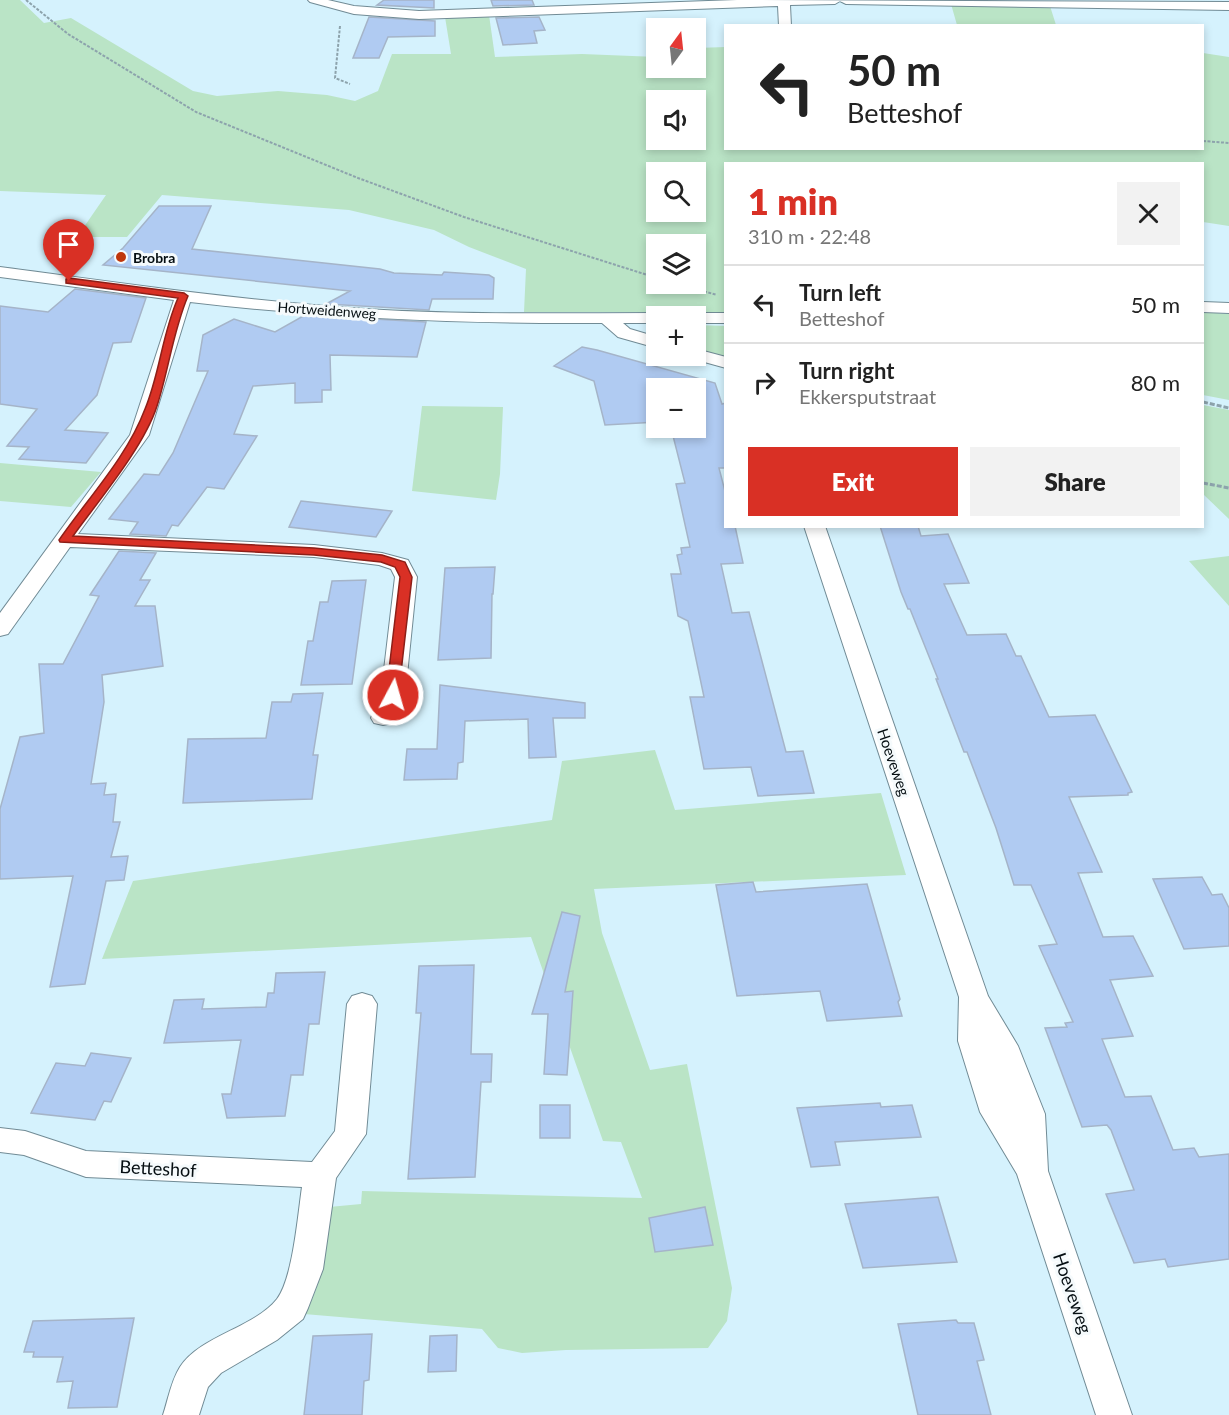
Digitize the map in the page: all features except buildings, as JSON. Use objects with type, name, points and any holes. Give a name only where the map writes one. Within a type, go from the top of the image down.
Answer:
[{"type":"street","points":[[314,0],[354,10],[420,15],[835,0]]},
{"type":"street","points":[[846,0],[1229,6]]},
{"type":"street","points":[[784,1],[785,24]]},
{"type":"street","name":"Hortweidenweg","points":[[0,272],[184,296],[366,314],[468,318],[646,318]]},
{"type":"street","points":[[0,629],[139,435],[152,407],[172,321],[184,296]]},
{"type":"street","points":[[1204,307],[1229,308]]},
{"type":"street","points":[[606,318],[624,333],[646,340]]},
{"type":"street","points":[[706,318],[724,318]]},
{"type":"street","points":[[706,357],[724,362]]},
{"type":"street","name":"Hoeveweg","points":[[815,528],[975,997],[973,1041],[996,1112],[1032,1171],[1114,1415]]},
{"type":"street","points":[[65,540],[314,551],[382,559],[400,565],[406,577],[393,695],[383,718]]},
{"type":"street","points":[[181,1415],[193,1378],[208,1362],[265,1329],[291,1308],[306,1269],[320,1175],[350,1134],[362,1005]]},
{"type":"street","name":"Betteshof","points":[[0,1140],[25,1143],[86,1164],[320,1175]]},
{"type":"path","points":[[26,0],[68,34],[164,94],[206,116],[358,178],[464,217],[646,275]]},
{"type":"path","points":[[350,84],[335,78],[335,67],[341,33],[338,20],[354,10]]},
{"type":"path","points":[[1204,141],[1229,143]]},
{"type":"path","points":[[706,292],[724,296]]},
{"type":"path","points":[[1204,402],[1229,408]]},
{"type":"path","points":[[1204,483],[1229,488]]},
{"type":"green space","points":[[0,0],[20,0],[44,23],[71,18],[193,91],[217,96],[278,91],[327,95],[355,101],[378,91],[392,54],[451,54],[445,17],[489,15],[495,57],[582,54],[646,57],[646,78],[706,78],[706,48],[724,47],[724,150],[1204,150],[1204,53],[1229,57],[1229,226],[1204,222],[1204,162],[724,162],[724,312],[706,312],[706,306],[646,306],[646,312],[524,312],[526,269],[469,247],[434,230],[349,210],[162,195],[127,237],[77,237],[106,195],[0,191]]},
{"type":"green space","points":[[951,4],[1050,6],[1056,24],[957,24]]},
{"type":"green space","points":[[1204,312],[1229,314],[1229,400],[1204,395]]},
{"type":"green space","points":[[706,325],[724,326],[724,356],[706,352]]},
{"type":"green space","points":[[1204,405],[1229,410],[1229,519],[1204,495]]},
{"type":"green space","points":[[422,406],[503,407],[500,474],[496,500],[412,491]]},
{"type":"green space","points":[[0,463],[101,472],[71,507],[0,501]]},
{"type":"green space","points":[[1229,556],[1229,606],[1189,561]]},
{"type":"green space","points":[[655,750],[675,810],[881,793],[906,875],[594,889],[602,933],[650,1070],[687,1064],[732,1288],[727,1321],[708,1348],[566,1350],[522,1353],[498,1348],[482,1329],[304,1314],[320,1276],[329,1207],[361,1204],[362,1191],[642,1198],[621,1142],[603,1141],[531,937],[102,959],[133,881],[552,820],[562,761]]},
{"type":"place","name":"Brobra","points":[[121,257]]},
{"type":"route","points":[[69,281],[184,296],[172,321],[152,407],[139,435],[123,461],[65,540],[314,551],[382,559],[400,565],[406,577],[393,695]]}]
